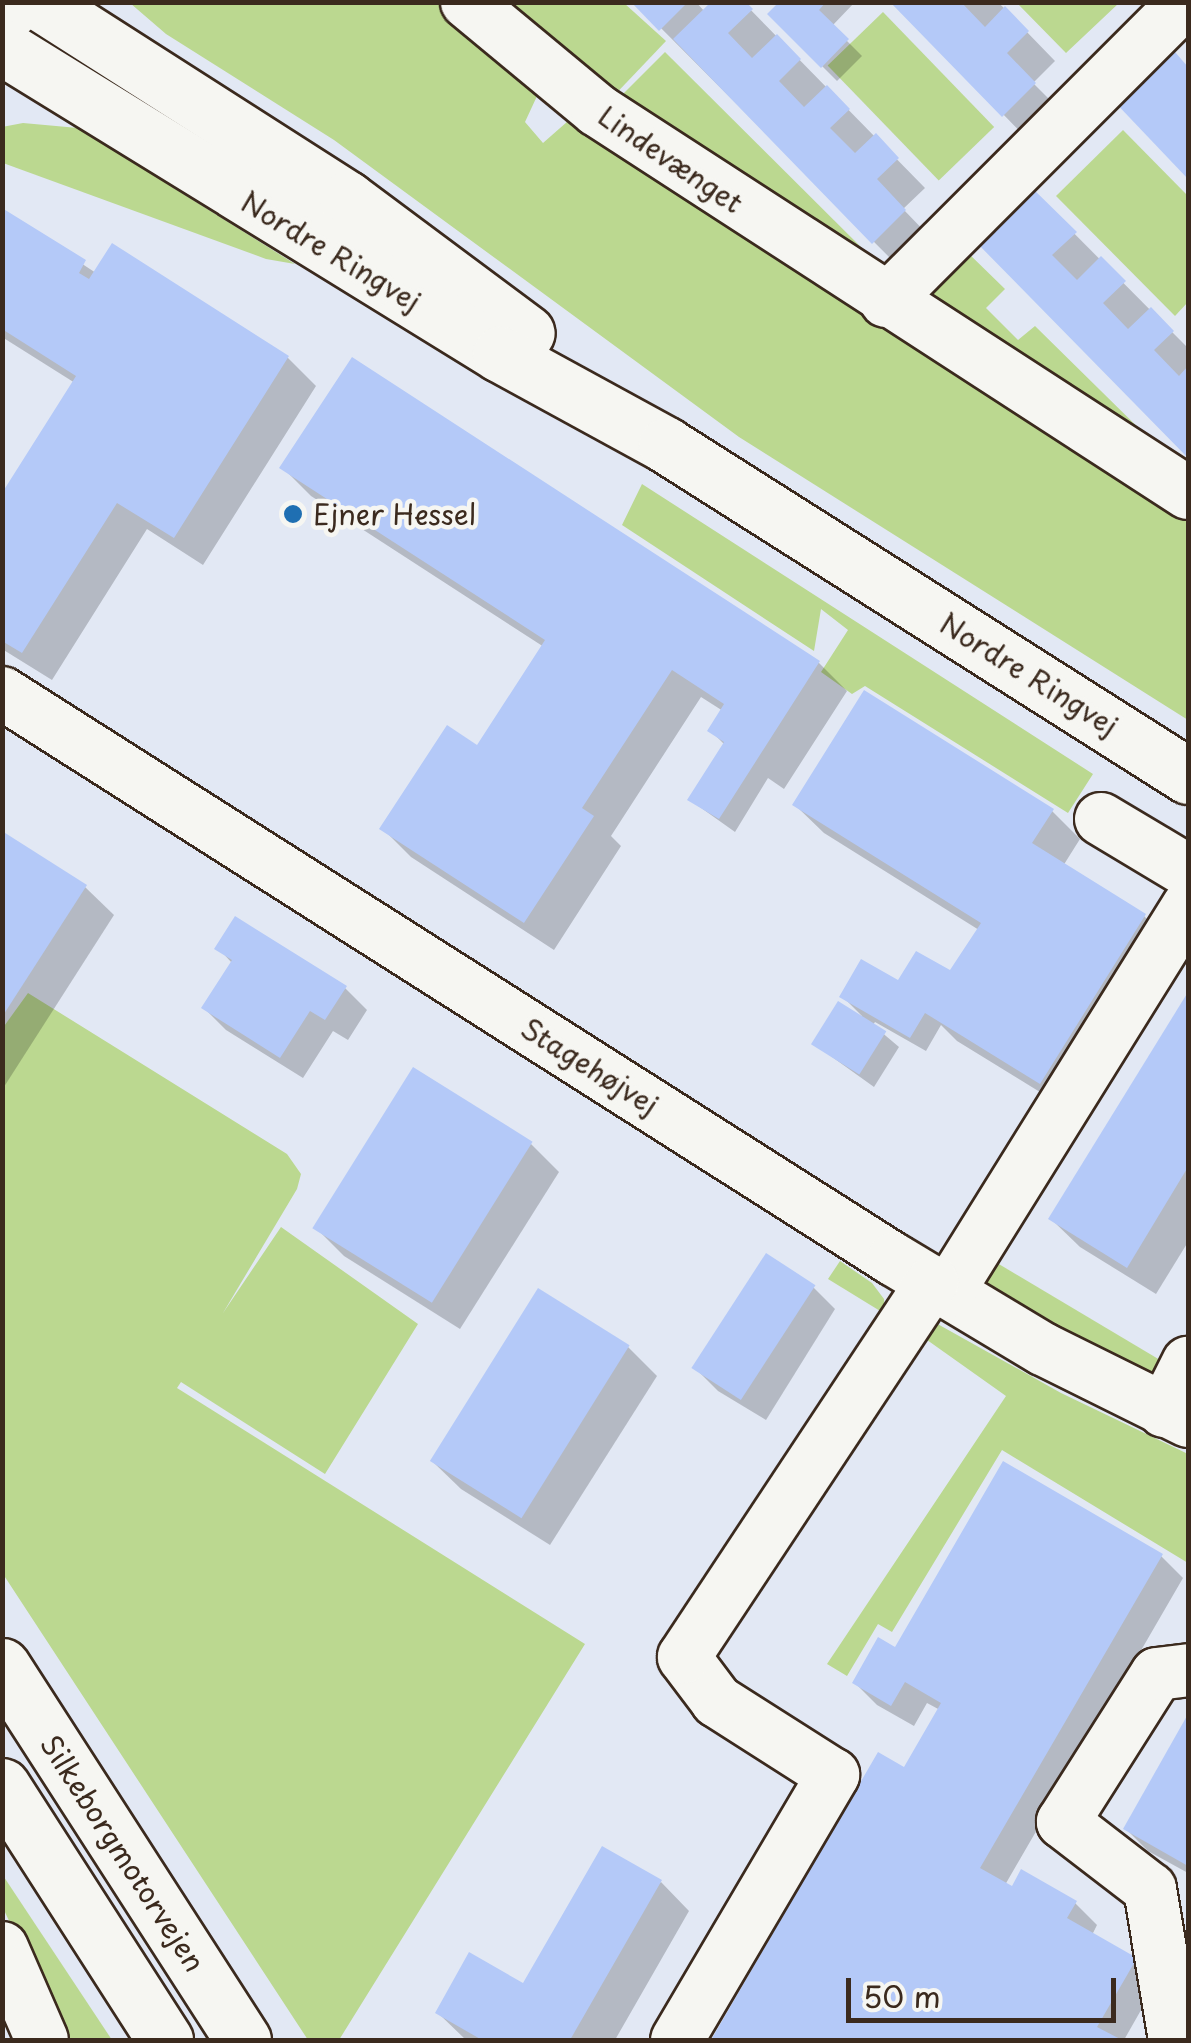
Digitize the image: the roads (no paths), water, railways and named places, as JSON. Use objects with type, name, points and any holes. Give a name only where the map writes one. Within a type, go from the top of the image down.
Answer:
[{"type":"main road","name":"Nordre Ringvej","points":[[12,18],[347,199],[524,330],[666,444]]},
{"type":"main road","name":"Nordre Ringvej","points":[[12,18],[500,354],[666,444],[1188,776]]},
{"type":"main road","name":"Silkeborgmotorvejen","points":[[2,1666],[243,2040]]},
{"type":"main road","points":[[2,1786],[165,2040]]},
{"type":"street","name":"Lindevænget","points":[[467,2],[597,110],[886,301],[1188,493]]},
{"type":"street","points":[[886,301],[1185,2]]},
{"type":"street","name":"Stagehøjvej","points":[[2,692],[940,1287],[1043,1349],[1176,1416]]},
{"type":"street","points":[[1101,819],[1188,871]]},
{"type":"street","points":[[676,2040],[833,1775],[717,1701],[684,1657],[940,1287],[1188,906]]},
{"type":"street","points":[[1176,1416],[1188,1364]]},
{"type":"street","points":[[1175,2040],[1150,1889],[1064,1822],[1157,1674],[1188,1670]]},
{"type":"street","points":[[2,1948],[42,2040]]},
{"type":"place","name":"Ejner Hessel","points":[[293,514]]}]
